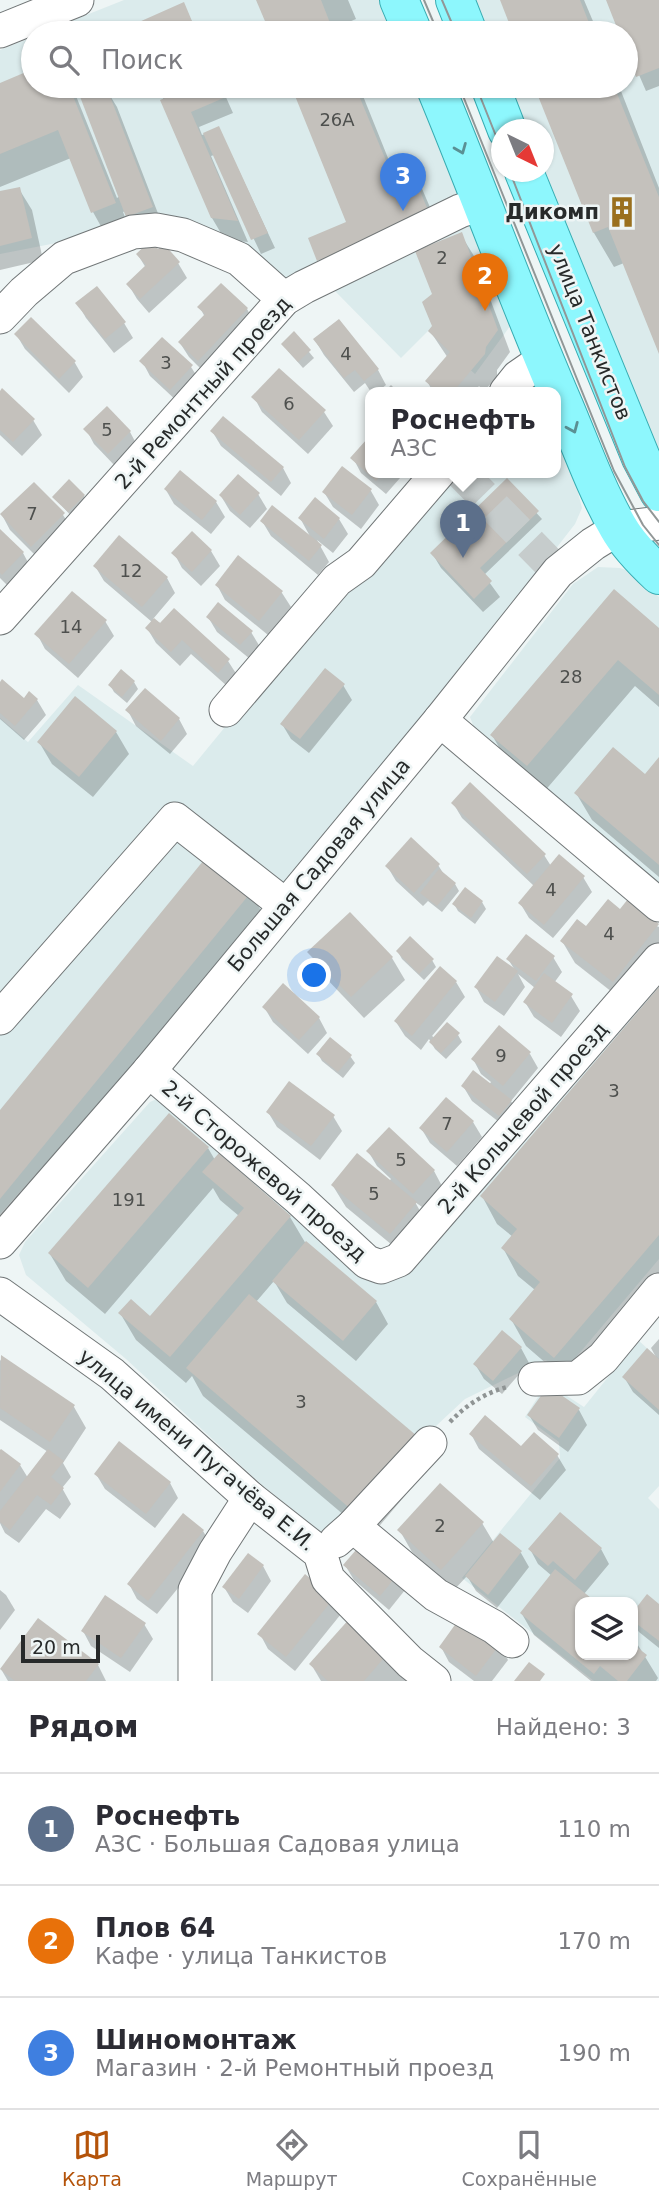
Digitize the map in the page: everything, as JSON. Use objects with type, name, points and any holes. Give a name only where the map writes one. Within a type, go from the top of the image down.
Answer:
[{"type":"main road","points":[[400,0],[408,21]]},
{"type":"main road","points":[[455,0],[463,21]]},
{"type":"main road","points":[[440,98],[556,387]]},
{"type":"main road","points":[[495,98],[504,119]]},
{"type":"main road","name":"улица Танкистов","points":[[528,182],[641,458],[659,492]]},
{"type":"main road","points":[[561,397],[619,528],[659,575]]},
{"type":"street","points":[[25,21],[77,0]]},
{"type":"street","points":[[0,31],[21,23]]},
{"type":"street","name":"2-й Ремонтный проезд","points":[[0,618],[284,299],[460,211],[483,203]]},
{"type":"street","points":[[0,317],[24,292],[64,258],[133,232],[156,230],[183,235],[239,259],[284,299]]},
{"type":"street","points":[[510,387],[518,377],[544,359]]},
{"type":"street","points":[[226,710],[337,580],[361,563],[434,478]]},
{"type":"street","name":"Большая Садовая улица","points":[[0,1242],[149,1072],[440,720],[558,572],[593,544],[619,528],[659,523]]},
{"type":"street","points":[[440,720],[659,905]]},
{"type":"street","points":[[0,1018],[175,819],[285,905]]},
{"type":"street","name":"2-й Кольцевой проезд","points":[[381,1267],[399,1260],[659,960]]},
{"type":"street","name":"2-й Сторожевой проезд","points":[[149,1072],[298,1198],[367,1262],[381,1267]]},
{"type":"street","points":[[535,1379],[578,1378],[603,1359],[659,1290]]},
{"type":"street","name":"улица имени Пугачёва Е.И.","points":[[0,1294],[112,1374],[250,1498],[320,1553],[328,1579],[410,1662],[434,1681]]},
{"type":"street","points":[[320,1553],[354,1526],[430,1443]]},
{"type":"street","points":[[195,1681],[195,1590],[215,1552],[250,1498]]},
{"type":"street","points":[[354,1526],[436,1595],[494,1626],[512,1641]]},
{"type":"path","points":[[430,1443],[462,1410],[491,1391],[535,1379]]},
{"type":"shaded area","points":[[124,0],[389,0],[399,21],[71,21]]},
{"type":"shaded area","points":[[475,0],[659,0],[659,451],[549,182],[554,182],[554,119],[524,119],[515,98],[638,98],[638,21],[483,21]]},
{"type":"shaded area","points":[[21,42],[21,98],[431,98],[468,197],[295,280],[281,279],[187,229],[82,238],[0,254],[0,50]]},
{"type":"shaded area","points":[[466,223],[477,227],[511,325],[475,374],[428,331],[401,358],[332,288]]},
{"type":"shaded area","points":[[561,448],[575,481],[582,508],[575,524],[453,681],[138,1060],[0,1214],[0,718],[28,742],[78,685],[193,766],[334,594],[443,478],[561,478]]},
{"type":"shaded area","points":[[598,567],[629,571],[659,597],[659,888],[476,733],[470,717],[573,584]]},
{"type":"shaded area","points":[[659,981],[659,1259],[566,1369],[545,1360],[465,1399],[328,1534],[320,1531],[262,1485],[126,1359],[26,1275],[19,1255],[25,1242],[150,1102],[159,1098],[386,1282]]},
{"type":"shaded area","points":[[638,1340],[659,1359],[659,1486],[648,1498],[659,1509],[659,1681],[594,1681],[462,1578],[560,1458],[559,1442],[525,1417],[547,1383],[584,1407]]},
{"type":"building","points":[[256,0],[321,0],[329,21],[265,21]]},
{"type":"building","points":[[500,0],[580,0],[588,21],[508,21]]},
{"type":"building","points":[[606,0],[659,0],[659,68],[638,76],[638,21],[614,21]]},
{"type":"building","points":[[184,2],[192,21],[141,21]]},
{"type":"building","points":[[21,74],[21,98],[74,98],[116,203],[91,213],[58,130],[0,154],[0,83]]},
{"type":"building","points":[[81,98],[111,98],[153,207],[126,217]]},
{"type":"building","points":[[224,98],[191,112],[238,221],[211,218],[160,100]]},
{"type":"building","points":[[296,98],[360,98],[387,163],[405,155],[430,215],[317,261],[308,238],[346,222]]},
{"type":"building","name":"Дикомп","points":[[539,98],[619,98],[659,197],[659,354],[608,227],[593,233],[554,136],[554,119],[547,119]]},
{"type":"building","points":[[219,126],[268,233],[251,240],[203,133]]},
{"type":"building","points":[[20,187],[32,238],[0,246],[0,191]]},
{"type":"building","points":[[462,232],[498,330],[486,347],[485,354],[457,387],[432,387],[425,381],[450,352],[428,331],[432,326],[422,302],[432,294],[415,251]]},
{"type":"building","points":[[150,241],[158,249],[164,244],[180,262],[140,299],[126,284],[146,265],[136,254]]},
{"type":"building","points":[[221,283],[248,308],[198,361],[178,342],[205,314],[197,307]]},
{"type":"building","points":[[97,286],[126,322],[105,339],[75,303]]},
{"type":"building","points":[[31,317],[76,361],[59,379],[14,334]]},
{"type":"building","points":[[339,319],[379,369],[364,381],[355,370],[344,378],[313,339]]},
{"type":"building","points":[[294,331],[311,350],[298,362],[281,344]]},
{"type":"building","points":[[162,337],[193,365],[170,390],[139,361]]},
{"type":"building","points":[[279,368],[326,410],[299,440],[251,397]]},
{"type":"building","points":[[2,388],[35,419],[13,442],[0,430]]},
{"type":"building","points":[[107,406],[131,431],[108,454],[83,429]]},
{"type":"building","points":[[223,416],[284,467],[271,482],[210,431]]},
{"type":"building","points":[[365,441],[365,471],[350,458]]},
{"type":"building","points":[[342,466],[372,489],[352,515],[322,492]]},
{"type":"building","points":[[180,470],[217,501],[202,520],[164,489]]},
{"type":"building","points":[[238,474],[260,493],[240,515],[219,495]]},
{"type":"building","points":[[507,478],[539,511],[480,568],[492,581],[474,599],[430,553]]},
{"type":"building","points":[[69,479],[85,495],[68,512],[52,497]]},
{"type":"building","points":[[34,482],[65,513],[31,547],[0,514]]},
{"type":"building","points":[[315,497],[340,518],[324,539],[298,518]]},
{"type":"building","points":[[272,505],[322,545],[309,561],[260,521]]},
{"type":"building","points":[[0,529],[24,552],[2,575],[0,573]]},
{"type":"building","points":[[192,531],[212,550],[192,572],[171,553]]},
{"type":"building","points":[[119,535],[168,577],[142,607],[93,566]]},
{"type":"building","points":[[238,555],[283,591],[259,621],[215,585]]},
{"type":"building","points":[[614,589],[659,628],[659,695],[618,660],[527,766],[490,735]]},
{"type":"building","points":[[72,591],[107,620],[69,664],[34,634]]},
{"type":"building","points":[[218,602],[253,631],[240,645],[206,617]]},
{"type":"building","points":[[174,608],[230,659],[218,673],[182,640],[171,652],[145,628],[154,618],[160,623]]},
{"type":"building","points":[[325,668],[345,684],[300,739],[280,724]]},
{"type":"building","points":[[121,669],[135,681],[122,697],[108,685]]},
{"type":"building","points":[[2,679],[24,698],[29,691],[38,699],[15,726],[0,713]]},
{"type":"building","points":[[145,688],[180,718],[161,741],[125,710]]},
{"type":"building","points":[[75,696],[117,731],[79,777],[37,742]]},
{"type":"building","points":[[613,747],[645,774],[659,757],[659,865],[574,793]]},
{"type":"building","points":[[470,782],[546,854],[527,874],[451,803]]},
{"type":"building","points":[[411,837],[440,864],[414,893],[385,866]]},
{"type":"building","points":[[559,854],[585,876],[544,925],[518,903]]},
{"type":"building","points":[[208,855],[252,891],[0,1199],[0,1110]]},
{"type":"building","points":[[439,869],[456,883],[437,906],[420,893]]},
{"type":"building","points":[[465,887],[483,901],[471,918],[452,904]]},
{"type":"building","points":[[608,899],[620,909],[628,899],[659,924],[613,982],[560,941],[577,919],[586,926]]},
{"type":"building","points":[[350,912],[393,957],[351,997],[307,952]]},
{"type":"building","points":[[526,934],[555,956],[536,981],[506,959]]},
{"type":"building","points":[[410,936],[434,959],[419,974],[396,951]]},
{"type":"building","points":[[497,956],[518,971],[495,1002],[474,987]]},
{"type":"building","points":[[440,966],[457,981],[412,1036],[394,1021]]},
{"type":"building","points":[[544,973],[573,994],[552,1023],[523,1002]]},
{"type":"building","points":[[283,983],[320,1017],[299,1040],[262,1007]]},
{"type":"building","points":[[659,987],[659,1235],[554,1358],[509,1319],[540,1282],[501,1248],[517,1229],[480,1196]]},
{"type":"building","points":[[447,1022],[460,1033],[441,1053],[429,1042]]},
{"type":"building","points":[[499,1025],[531,1052],[503,1086],[471,1059]]},
{"type":"building","points":[[330,1037],[352,1055],[338,1072],[316,1054]]},
{"type":"building","points":[[473,1070],[512,1100],[499,1116],[461,1086]]},
{"type":"building","points":[[289,1081],[335,1115],[311,1146],[266,1112]]},
{"type":"building","points":[[446,1097],[474,1121],[447,1152],[419,1128]]},
{"type":"building","points":[[169,1113],[209,1147],[88,1288],[48,1253]]},
{"type":"building","points":[[389,1127],[435,1170],[413,1194],[366,1151]]},
{"type":"building","points":[[219,1153],[291,1216],[170,1357],[118,1313],[131,1299],[150,1316],[244,1208],[202,1172]]},
{"type":"building","points":[[357,1153],[417,1202],[390,1234],[331,1185]]},
{"type":"building","points":[[306,1241],[377,1301],[343,1341],[272,1281]]},
{"type":"building","points":[[249,1294],[417,1436],[353,1511],[186,1368]]},
{"type":"building","points":[[502,1330],[522,1347],[493,1381],[473,1364]]},
{"type":"building","points":[[647,1348],[659,1359],[659,1410],[622,1377]]},
{"type":"building","points":[[1,1355],[75,1405],[50,1442],[0,1408]]},
{"type":"building","points":[[548,1386],[580,1408],[559,1438],[527,1415]]},
{"type":"building","points":[[485,1415],[521,1446],[534,1432],[559,1454],[531,1486],[469,1434]]},
{"type":"building","points":[[119,1441],[171,1482],[146,1514],[94,1474]]},
{"type":"building","points":[[48,1449],[64,1461],[51,1477],[64,1488],[51,1505],[37,1495],[10,1530],[0,1522],[0,1511]]},
{"type":"building","points":[[0,1450],[21,1464],[0,1492]]},
{"type":"building","points":[[440,1483],[484,1522],[441,1570],[397,1530]]},
{"type":"building","points":[[560,1512],[602,1548],[575,1580],[553,1561],[548,1566],[528,1549]]},
{"type":"building","points":[[183,1513],[204,1530],[148,1601],[127,1584]]},
{"type":"building","points":[[500,1533],[522,1551],[488,1595],[465,1576]]},
{"type":"building","points":[[362,1543],[398,1574],[380,1596],[343,1565]]},
{"type":"building","points":[[248,1553],[264,1565],[239,1599],[222,1587]]},
{"type":"building","points":[[555,1569],[590,1597],[575,1597],[575,1658],[520,1613]]},
{"type":"building","points":[[305,1574],[334,1598],[286,1657],[257,1634]]},
{"type":"building","points":[[647,1594],[659,1604],[659,1641],[638,1625],[638,1606]]},
{"type":"building","points":[[105,1595],[146,1623],[121,1658],[81,1631]]},
{"type":"building","points":[[462,1615],[500,1644],[476,1676],[439,1647]]},
{"type":"building","points":[[351,1617],[390,1651],[364,1681],[328,1681],[309,1664]]},
{"type":"building","points":[[38,1618],[99,1664],[86,1681],[15,1681],[0,1669]]},
{"type":"building","points":[[638,1648],[647,1655],[627,1681],[618,1681],[600,1666],[594,1674],[577,1660],[638,1660]]},
{"type":"building","points":[[529,1662],[545,1674],[540,1681],[514,1681]]},
{"type":"tunnel","points":[[466,478],[558,572]]},
{"type":"tram line","points":[[424,0],[433,21]]},
{"type":"tram line","points":[[442,0],[451,21]]},
{"type":"tram line","points":[[464,98],[614,471],[643,525],[659,545]]},
{"type":"tram line","points":[[481,98],[491,123]]},
{"type":"tram line","points":[[514,182],[625,467],[643,501],[659,522]]},
{"type":"place","name":"Шиномонтаж","points":[[403,211]]},
{"type":"place","name":"Дикомп","points":[[622,212]]},
{"type":"place","name":"Плов 64","points":[[485,311]]},
{"type":"place","name":"Роснефть","points":[[463,558]]}]
